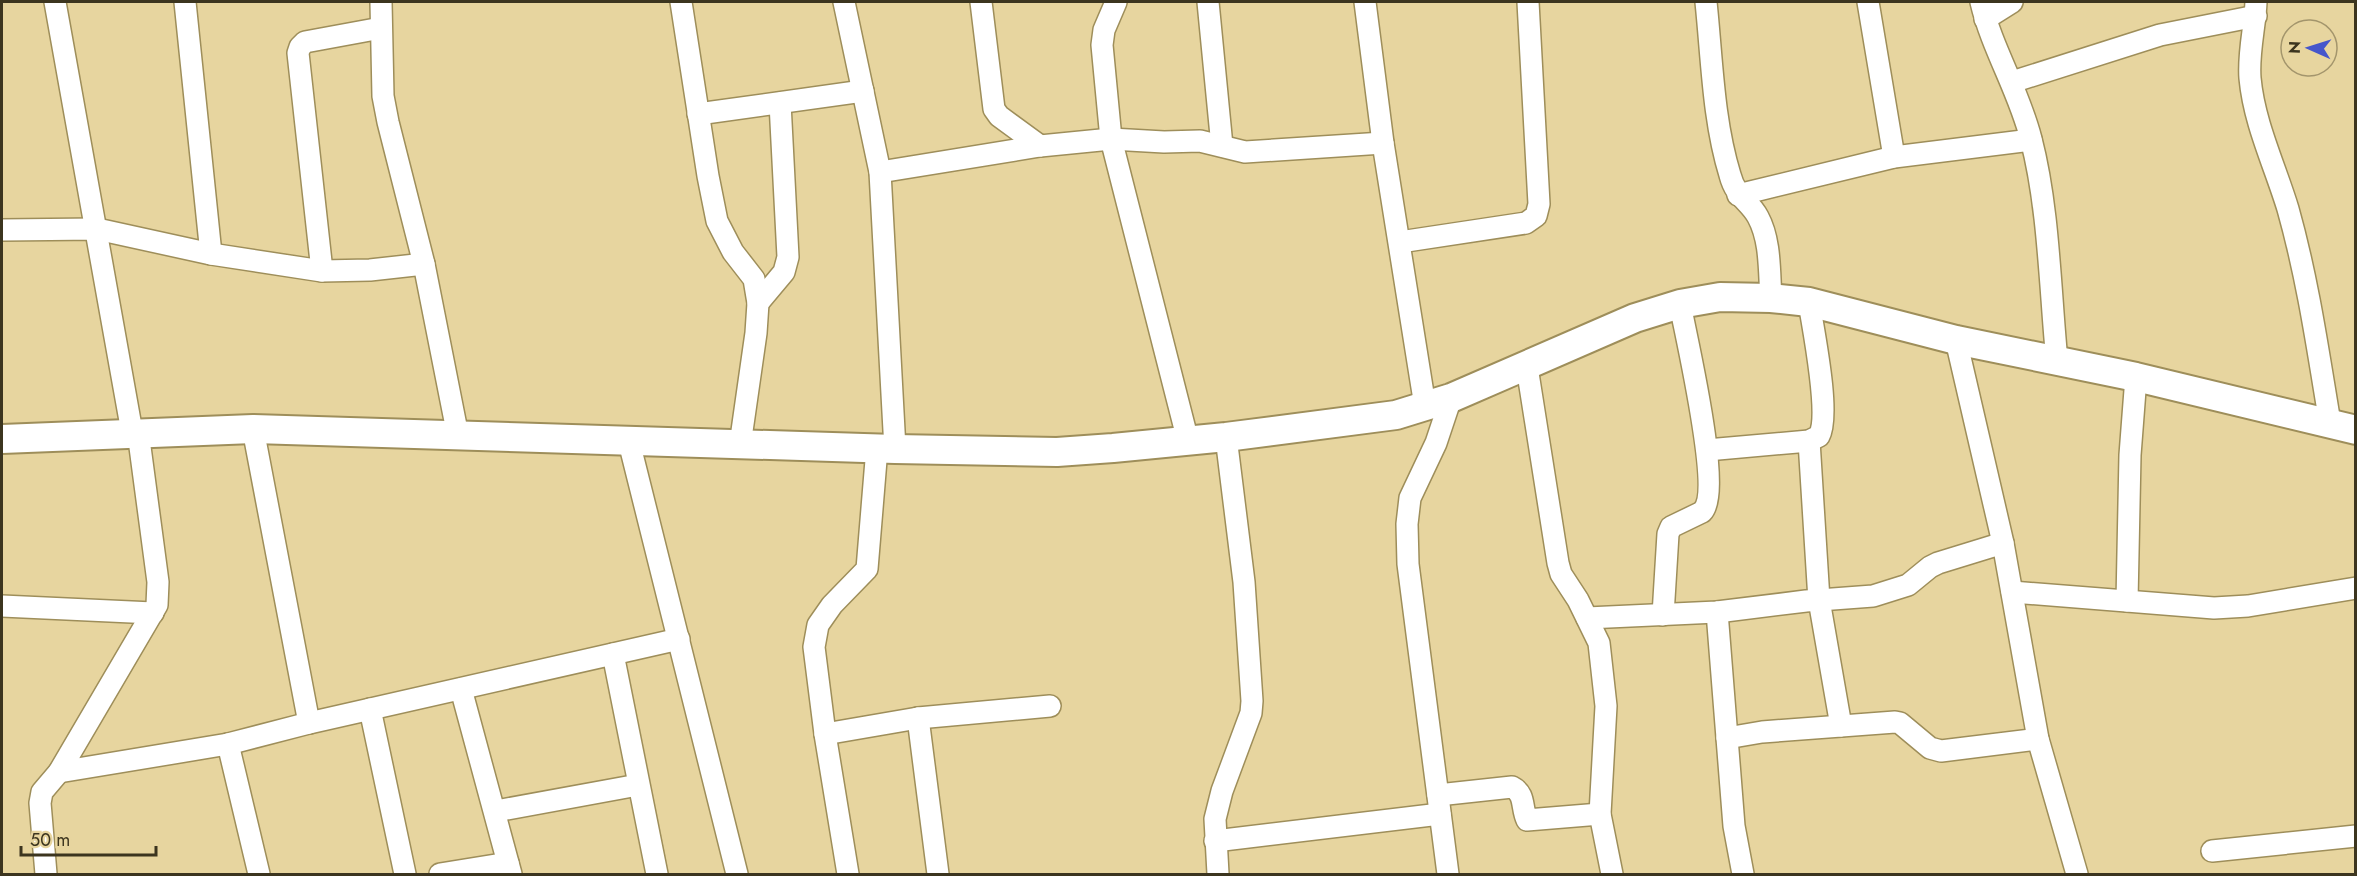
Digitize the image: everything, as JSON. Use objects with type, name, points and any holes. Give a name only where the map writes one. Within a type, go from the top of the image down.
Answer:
[{"type":"street","points":[[46,874],[40,803],[42,792],[59,772],[153,613],[157,604],[158,582],[135,432],[55,2]]},
{"type":"street","points":[[185,2],[211,254]]},
{"type":"street","points":[[381,2],[383,96],[424,264],[458,436]]},
{"type":"street","points":[[681,2],[717,221],[733,252],[754,279],[758,303],[740,445]]},
{"type":"street","points":[[843,2],[880,171],[886,448],[867,569],[832,605],[818,625],[814,647],[825,735],[848,874]]},
{"type":"street","points":[[981,2],[994,108],[999,116],[1040,146]]},
{"type":"street","points":[[1116,2],[1104,30],[1102,45],[1111,139],[1188,441]]},
{"type":"street","points":[[1208,2],[1222,146]]},
{"type":"street","points":[[1365,2],[1383,143],[1400,242],[1438,403],[1436,442],[1410,498],[1407,524],[1408,564],[1448,874]]},
{"type":"street","points":[[1400,242],[1526,223],[1536,216],[1539,204],[1528,2]]},
{"type":"street","points":[[1706,2],[1719,127],[1730,175],[1738,195],[1757,215],[1763,230],[1767,246],[1771,298]]},
{"type":"street","points":[[1868,2],[1894,157]]},
{"type":"street","points":[[2012,2],[1983,10],[2012,82],[2031,140],[2044,226],[2057,361]]},
{"type":"street","points":[[2012,82],[2160,35],[2256,9],[2250,52],[2250,79],[2256,108],[2288,210],[2310,297],[2349,429]]},
{"type":"street","points":[[322,271],[298,53],[305,42],[381,28]]},
{"type":"street","points":[[698,114],[863,92]]},
{"type":"street","points":[[758,303],[784,272],[788,257],[780,103]]},
{"type":"street","points":[[880,171],[1040,146],[1111,139],[1164,142],[1200,141],[1245,152],[1383,143]]},
{"type":"street","points":[[1738,195],[1894,157],[2031,140]]},
{"type":"street","points":[[2,230],[97,229],[211,254],[322,271],[370,270],[424,264]]},
{"type":"street","points":[[2,439],[253,429],[629,442],[1057,452],[1226,437],[1396,415],[1438,403],[1527,367],[1635,318],[1680,304],[1720,297],[1771,298],[1809,302],[1956,340],[2136,377],[2349,429]]},
{"type":"street","points":[[1707,450],[1809,441],[1819,435],[1823,421],[1822,392],[1809,302]]},
{"type":"street","points":[[1663,615],[1668,534],[1671,527],[1706,508],[1709,498],[1707,450],[1680,304]]},
{"type":"street","points":[[1956,340],[2003,543],[2037,739],[2077,874]]},
{"type":"street","points":[[1527,367],[1558,563],[1561,574],[1599,643],[1606,706],[1600,814],[1612,874]]},
{"type":"street","points":[[2127,601],[2130,455],[2136,377]]},
{"type":"street","points":[[253,429],[309,723]]},
{"type":"street","points":[[1218,874],[1215,819],[1222,791],[1251,712],[1252,701],[1247,615],[1237,514],[1226,437]]},
{"type":"street","points":[[1809,441],[1819,600],[1841,726]]},
{"type":"street","points":[[629,442],[738,874]]},
{"type":"street","points":[[1587,618],[1717,612],[1873,596],[1908,585],[1938,563],[2003,543]]},
{"type":"street","points":[[2012,592],[2214,608],[2248,606],[2355,588]]},
{"type":"street","points":[[2,606],[153,613]]},
{"type":"street","points":[[1717,612],[1734,826],[1743,874]]},
{"type":"street","points":[[59,772],[228,744],[309,723],[680,639]]},
{"type":"street","points":[[613,654],[657,874]]},
{"type":"street","points":[[440,874],[510,869],[461,689]]},
{"type":"street","points":[[825,735],[918,718],[1050,706]]},
{"type":"street","points":[[370,709],[405,874]]},
{"type":"street","points":[[918,718],[938,874]]},
{"type":"street","points":[[1727,738],[1762,732],[1897,722],[1930,748],[1941,751],[2037,739]]},
{"type":"street","points":[[228,744],[260,874]]},
{"type":"street","points":[[496,811],[638,786]]},
{"type":"street","points":[[1215,841],[1439,805],[1512,787],[1519,791],[1522,797],[1527,820],[1600,814]]},
{"type":"street","points":[[2212,851],[2355,836]]}]
